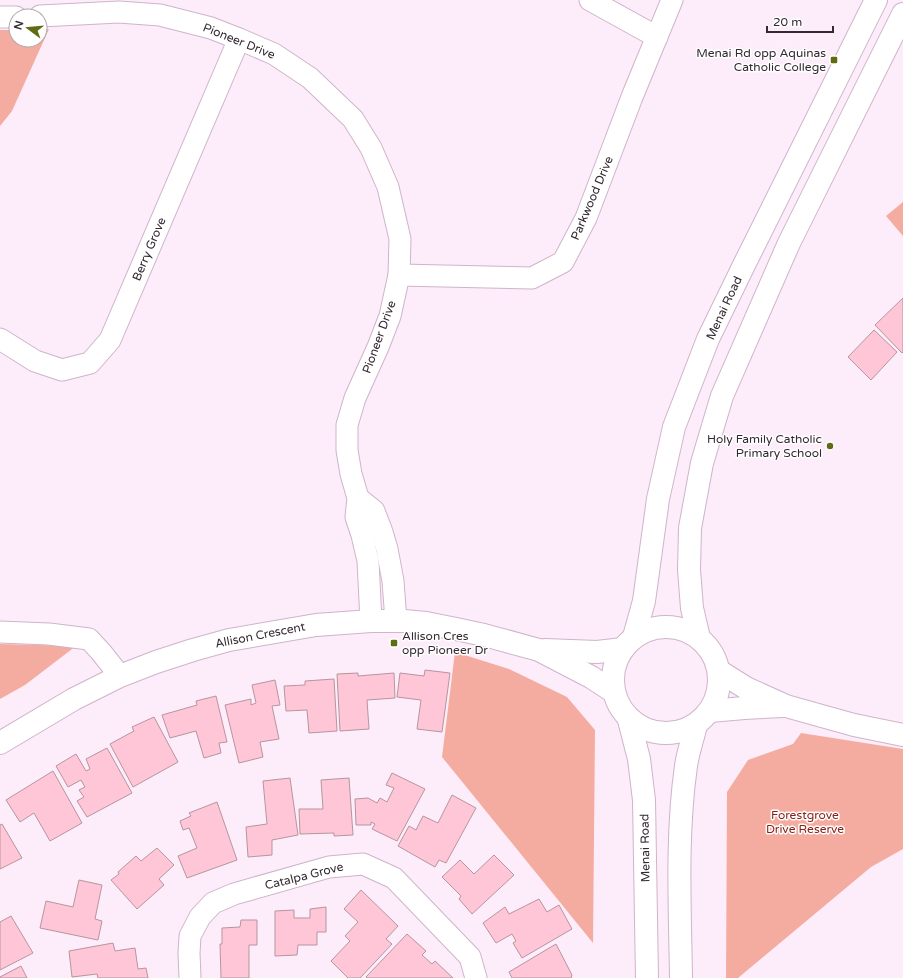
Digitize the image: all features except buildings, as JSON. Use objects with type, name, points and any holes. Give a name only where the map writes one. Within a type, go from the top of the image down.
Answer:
[{"type":"main road","name":"Menai Road","points":[[628,643],[644,601],[658,499],[674,427],[712,333],[750,251],[876,0]]},
{"type":"main road","points":[[699,638],[692,608],[688,570],[690,528],[702,463],[722,396],[789,243],[903,14]]},
{"type":"main road","name":"Allison Crescent","points":[[0,743],[74,699],[120,676],[156,662],[229,640],[316,625],[371,621],[426,623],[540,650]]},
{"type":"main road","points":[[540,650],[597,652],[628,643],[650,628],[666,626],[685,630],[699,638],[712,651],[718,666],[720,685],[714,704],[703,718],[691,728],[674,733],[656,733],[629,720],[617,703],[612,684],[614,667],[628,643]]},
{"type":"main road","points":[[540,650],[591,676],[614,692]]},
{"type":"main road","points":[[719,671],[746,688],[786,706],[854,725],[903,735]]},
{"type":"main road","points":[[703,718],[744,708],[786,706]]},
{"type":"main road","points":[[681,978],[680,851],[683,792],[686,765],[703,718]]},
{"type":"main road","name":"Menai Road","points":[[629,720],[639,759],[644,800],[647,978]]},
{"type":"street","points":[[590,0],[657,37]]},
{"type":"street","name":"Parkwood Drive","points":[[399,275],[532,278],[563,262],[586,218],[632,97],[672,0]]},
{"type":"street","name":"Pioneer Drive","points":[[48,16],[119,12],[160,15],[211,28],[239,39],[274,54],[310,78],[353,119],[370,148],[388,187],[400,239],[399,275],[390,316],[355,398],[347,425],[347,450],[351,474],[358,498],[356,517],[368,561],[371,621]]},
{"type":"street","name":"Berry Grove","points":[[0,339],[35,361],[62,370],[90,363],[110,340],[239,39]]},
{"type":"street","points":[[358,498],[374,511],[387,549],[393,581],[396,621]]},
{"type":"street","points":[[0,632],[49,634],[89,639],[120,676]]},
{"type":"street","name":"Catalpa Grove","points":[[190,978],[190,936],[200,916],[214,903],[234,894],[329,867],[362,864],[394,878],[470,957],[476,978]]},
{"type":"green space","points":[[0,30],[8,30],[8,48],[40,48],[12,111],[0,126]]},
{"type":"green space","points":[[903,202],[903,236],[886,216]]},
{"type":"green space","points":[[0,644],[76,646],[25,685],[0,699]]},
{"type":"green space","points":[[455,652],[509,669],[567,697],[595,730],[593,943],[442,757]]},
{"type":"green space","name":"Forestgrove Drive Reserve","points":[[801,733],[903,749],[903,849],[871,867],[738,978],[726,978],[727,792],[748,760],[793,744]]},
{"type":"place","name":"Menai Rd opp Aquinas Catholic College","points":[[834,60]]},
{"type":"place","name":"Holy Family Catholic Primary School","points":[[830,446]]},
{"type":"place","name":"Allison Cres opp Pioneer Dr","points":[[394,643]]}]
